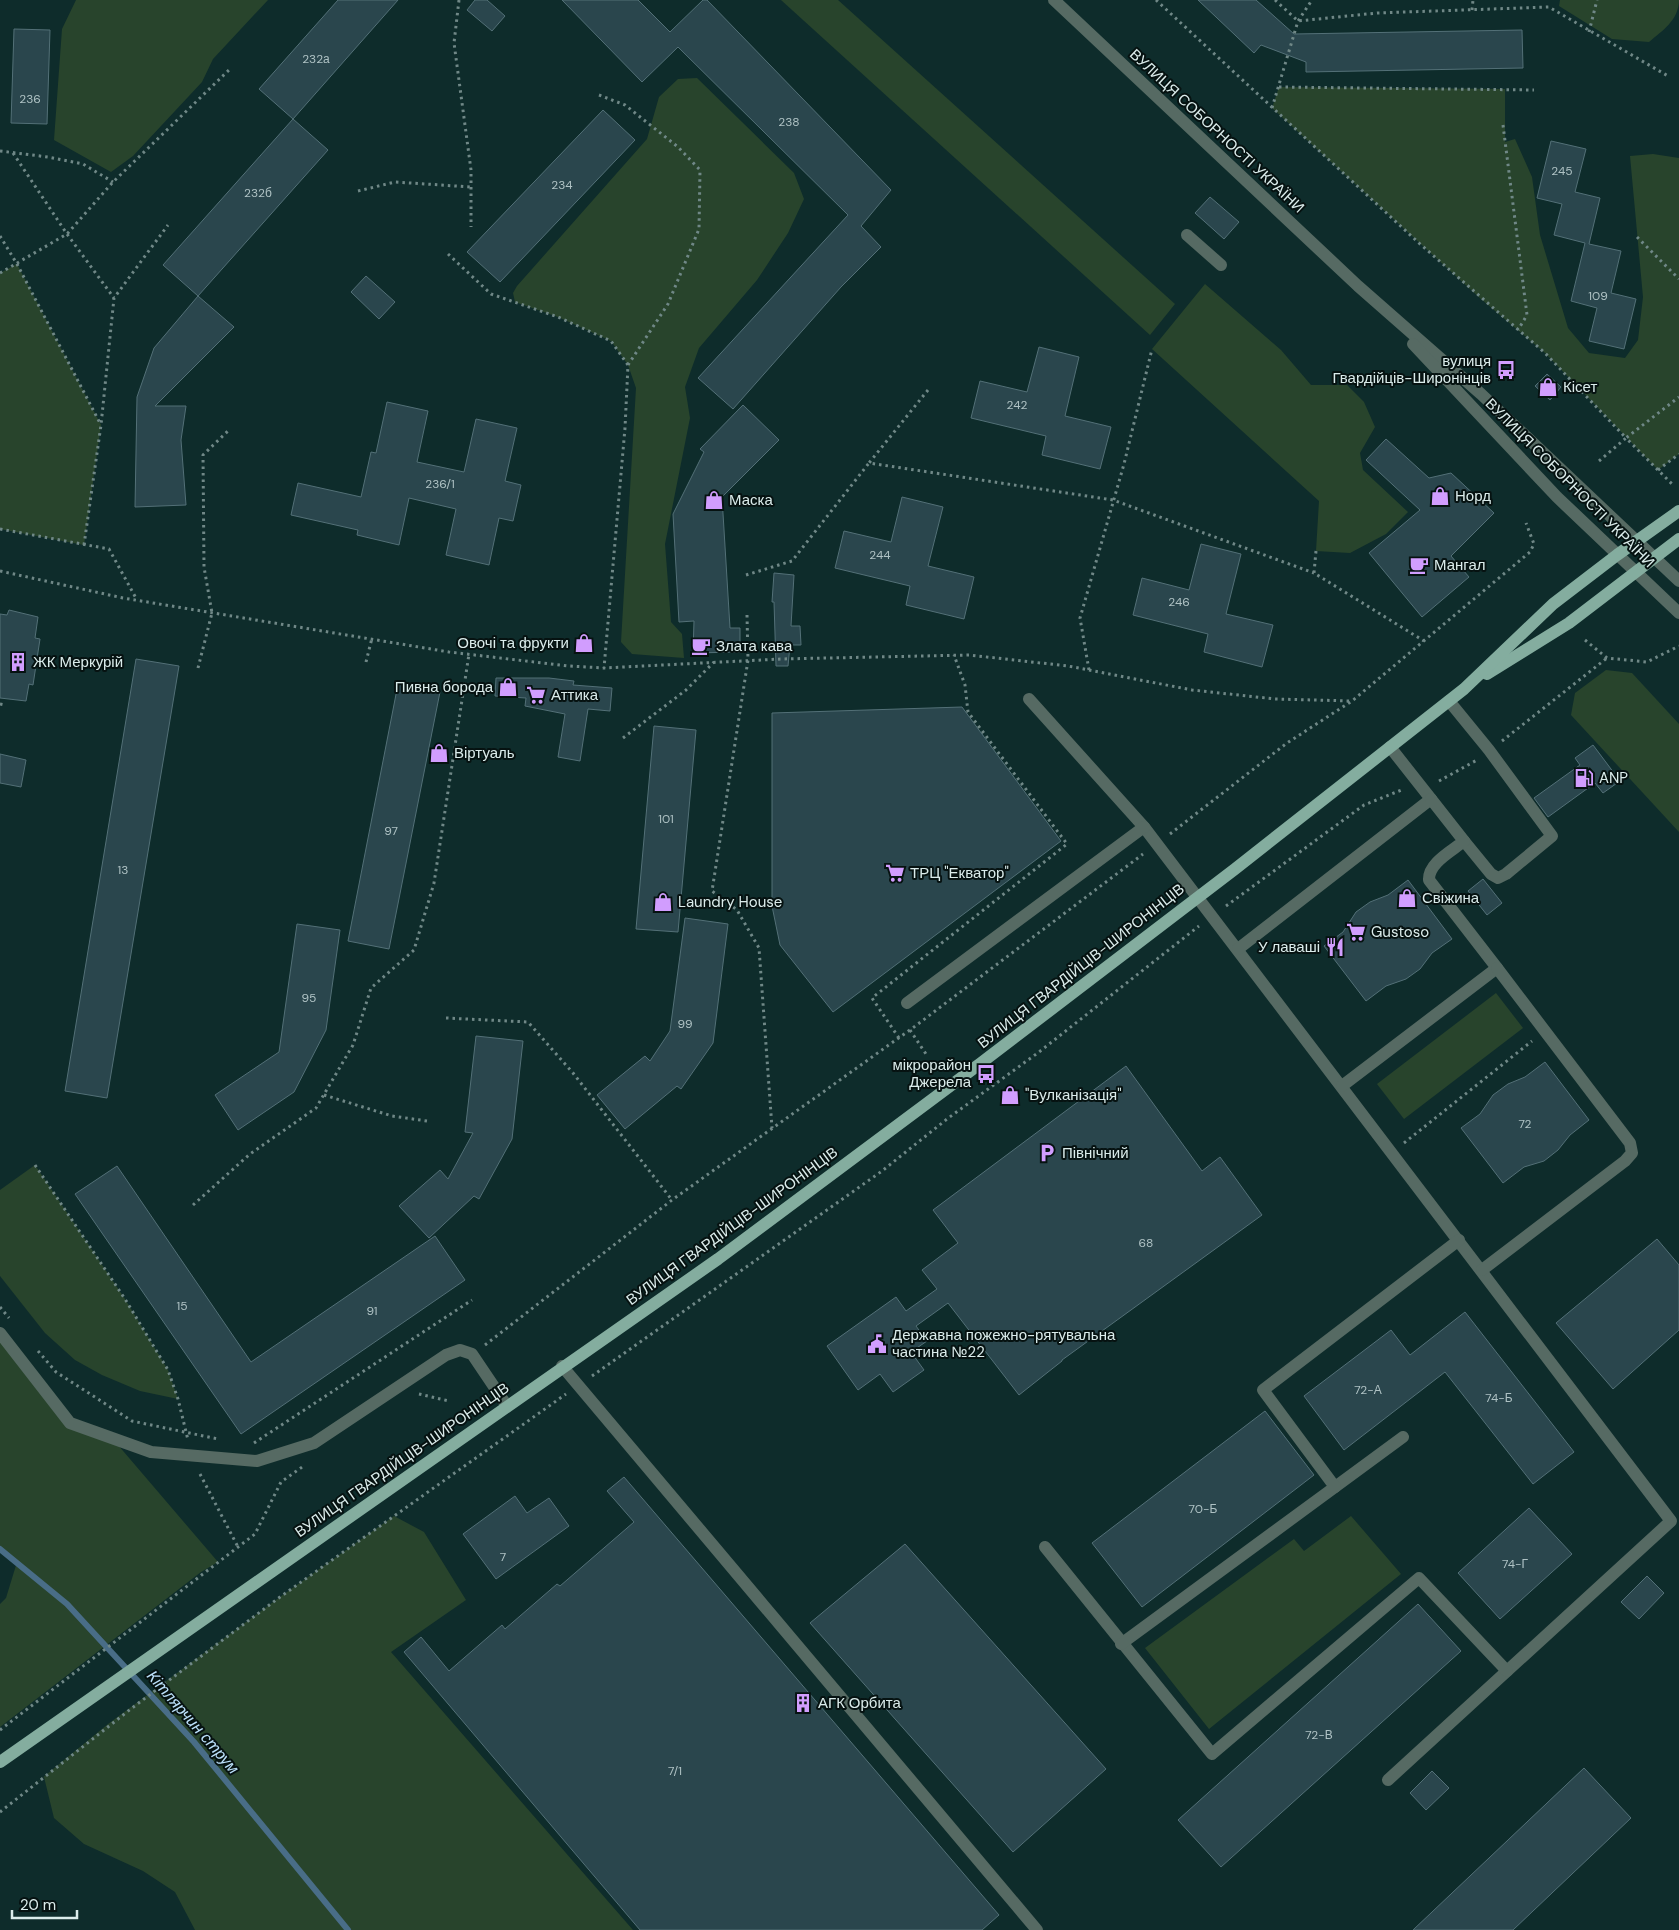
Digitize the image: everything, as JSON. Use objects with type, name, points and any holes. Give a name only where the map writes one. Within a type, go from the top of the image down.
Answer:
[{"type":"main road","name":"ВУЛИЦЯ ГВАРДІЙЦІВ-ШИРОНІНЦІВ","points":[[1464,689],[1553,604],[1679,511]]},
{"type":"main road","name":"ВУЛИЦЯ ГВАРДІЙЦІВ-ШИРОНІНЦІВ","points":[[0,1762],[562,1366],[718,1259],[981,1063],[1464,689],[1569,622],[1679,539]]},
{"type":"street","name":"ВУЛИЦЯ СОБОРНОСТІ УКРАЇНИ","points":[[1054,0],[1358,286],[1481,394],[1679,581]]},
{"type":"street","points":[[1186,235],[1221,265]]},
{"type":"street","name":"ВУЛИЦЯ СОБОРНОСТІ УКРАЇНИ","points":[[1358,286],[1557,497],[1679,613]]},
{"type":"street","points":[[1029,699],[1158,844],[1671,1521],[1388,1780]]},
{"type":"street","points":[[1390,746],[1491,874],[1498,878],[1506,874],[1552,836],[1489,750],[1448,701]]},
{"type":"street","points":[[1238,950],[1431,799]]},
{"type":"street","points":[[907,1003],[1144,827]]},
{"type":"street","points":[[1464,841],[1434,866],[1429,872],[1429,880],[1630,1143],[1632,1153],[1625,1161],[1482,1270]]},
{"type":"street","points":[[1342,1086],[1497,968]]},
{"type":"street","points":[[1335,1487],[1263,1390],[1459,1240]]},
{"type":"street","points":[[0,1333],[70,1423],[151,1452],[257,1461],[314,1444],[446,1355],[460,1350],[472,1354],[507,1406]]},
{"type":"street","points":[[562,1366],[1037,1930]]},
{"type":"street","points":[[1121,1644],[1403,1437]]},
{"type":"street","points":[[1045,1547],[1121,1644],[1212,1754],[1419,1578],[1507,1671]]},
{"type":"path","points":[[459,0],[454,43],[471,170],[471,227]]},
{"type":"path","points":[[1156,0],[1272,108],[1545,353],[1673,485]]},
{"type":"path","points":[[1275,0],[1298,22]]},
{"type":"path","points":[[1272,108],[1298,22],[1312,0]]},
{"type":"path","points":[[1472,10],[1474,0]]},
{"type":"path","points":[[1588,32],[1597,0]]},
{"type":"path","points":[[1298,22],[1377,13],[1548,7],[1588,32],[1668,76]]},
{"type":"path","points":[[0,273],[67,234],[113,182],[230,69]]},
{"type":"path","points":[[1278,87],[1534,90]]},
{"type":"path","points":[[599,95],[625,105],[678,147],[700,170],[699,229],[668,304],[628,365],[625,428],[604,668]]},
{"type":"path","points":[[1503,126],[1528,315],[1518,330]]},
{"type":"path","points":[[0,151],[83,164],[113,182]]},
{"type":"path","points":[[13,153],[67,234],[114,298]]},
{"type":"path","points":[[358,191],[395,182],[472,187]]},
{"type":"path","points":[[84,544],[101,425],[114,298],[168,224]]},
{"type":"path","points":[[0,236],[17,264],[101,425]]},
{"type":"path","points":[[1637,237],[1679,279]]},
{"type":"path","points":[[448,254],[490,294],[558,317],[611,341],[628,365]]},
{"type":"path","points":[[1089,670],[1080,618],[1152,349]]},
{"type":"path","points":[[746,575],[792,561],[928,390]]},
{"type":"path","points":[[1599,461],[1679,397]]},
{"type":"path","points":[[198,668],[212,612],[204,567],[203,455],[230,429]]},
{"type":"path","points":[[1658,470],[1679,454]]},
{"type":"path","points":[[869,463],[1113,500],[1314,573],[1424,641]]},
{"type":"path","points":[[472,1354],[672,1200],[910,1030],[1158,844],[1287,743],[1352,702],[1530,552],[1534,544],[1526,523]]},
{"type":"path","points":[[0,529],[109,549],[137,600]]},
{"type":"path","points":[[1314,573],[1316,551]]},
{"type":"path","points":[[0,571],[137,600],[469,654],[604,668],[748,660],[954,655],[1068,666],[1192,690],[1275,700],[1352,702]]},
{"type":"path","points":[[747,615],[748,660],[712,891],[737,910],[760,948],[772,1129]]},
{"type":"path","points":[[366,662],[372,638]]},
{"type":"path","points":[[1585,640],[1608,658],[1647,662],[1679,646]]},
{"type":"path","points":[[193,1205],[250,1154],[316,1108],[352,1045],[371,988],[414,950],[434,883],[469,654]]},
{"type":"path","points":[[899,1038],[872,998],[1067,844],[968,712],[965,685],[954,655]]},
{"type":"path","points":[[0,1812],[132,1708],[280,1597],[578,1385],[643,1342],[882,1170],[947,1119],[1039,1052],[1212,916],[1364,805],[1419,784],[1443,780],[1489,750],[1608,658]]},
{"type":"path","points":[[623,738],[686,690],[714,662]]},
{"type":"path","points":[[0,704],[5,705]]},
{"type":"path","points":[[446,1018],[528,1022],[574,1073],[672,1200]]},
{"type":"path","points":[[910,1030],[926,1054]]},
{"type":"path","points":[[1392,1153],[1545,1031]]},
{"type":"path","points":[[324,1095],[392,1116],[427,1121]]},
{"type":"path","points":[[35,1166],[125,1299],[168,1370],[187,1433],[191,1456],[238,1547]]},
{"type":"path","points":[[252,1444],[472,1300]]},
{"type":"path","points":[[0,1307],[12,1322]]},
{"type":"path","points":[[38,1350],[56,1372],[132,1421],[224,1439]]},
{"type":"path","points":[[420,1388],[413,1393],[449,1401]]},
{"type":"path","points":[[0,1730],[255,1534],[281,1482],[314,1459]]},
{"type":"green space","points":[[76,0],[268,0],[213,59],[202,82],[133,156],[111,172],[54,140],[62,29]]},
{"type":"green space","points":[[781,0],[838,0],[1175,304],[1150,335]]},
{"type":"green space","points":[[1560,0],[1679,0],[1673,19],[1649,42],[1612,39],[1559,6]]},
{"type":"green space","points":[[697,78],[794,173],[804,199],[788,233],[757,280],[699,348],[685,387],[690,418],[665,544],[671,622],[682,634],[684,658],[632,654],[621,642],[636,388],[628,365],[611,341],[558,317],[515,302],[513,293],[517,286],[647,139],[659,97],[678,79]]},
{"type":"green space","points":[[1279,87],[1505,89],[1505,142],[1515,139],[1532,177],[1540,235],[1568,328],[1589,353],[1625,358],[1638,340],[1643,297],[1630,156],[1653,154],[1679,158],[1679,454],[1658,470],[1545,353],[1481,299],[1272,108]]},
{"type":"green space","points":[[17,264],[101,425],[84,545],[0,529],[0,273]]},
{"type":"green space","points":[[1205,284],[1281,350],[1311,385],[1347,385],[1364,402],[1375,427],[1360,453],[1363,470],[1408,512],[1386,534],[1350,553],[1316,551],[1319,501],[1152,349]]},
{"type":"green space","points":[[1606,670],[1632,673],[1679,724],[1679,832],[1571,715],[1575,693]]},
{"type":"green space","points":[[1496,993],[1523,1028],[1404,1119],[1377,1084]]},
{"type":"green space","points":[[35,1165],[125,1299],[168,1370],[178,1399],[140,1391],[102,1375],[75,1360],[45,1333],[0,1276],[0,1190]]},
{"type":"green space","points":[[0,1333],[70,1423],[112,1438],[218,1562],[201,1572],[0,1727],[0,1604],[6,1598],[17,1562],[0,1548]]},
{"type":"green space","points":[[394,1516],[424,1532],[466,1600],[391,1652],[633,1930],[195,1930],[175,1892],[143,1871],[84,1844],[54,1818],[44,1777],[13,1802],[108,1724],[280,1597]]},
{"type":"green space","points":[[1351,1516],[1401,1574],[1209,1729],[1145,1648],[1294,1539],[1304,1551]]},
{"type":"building","points":[[338,0],[398,0],[293,119],[259,89]]},
{"type":"building","points":[[475,0],[487,0],[505,16],[492,31],[467,10]]},
{"type":"building","points":[[562,0],[638,0],[670,32],[703,0],[707,0],[891,190],[861,226],[881,247],[841,287],[733,409],[698,378],[848,215],[678,47],[642,82]]},
{"type":"building","points":[[1198,0],[1256,0],[1294,34],[1522,30],[1523,68],[1306,72],[1306,62],[1261,45],[1254,53]]},
{"type":"building","points":[[14,29],[50,30],[47,124],[11,123]]},
{"type":"building","points":[[603,110],[635,140],[500,282],[467,252]]},
{"type":"building","points":[[293,119],[328,150],[198,296],[163,265]]},
{"type":"building","points":[[1551,141],[1586,149],[1575,192],[1600,198],[1589,244],[1621,251],[1611,293],[1636,299],[1624,349],[1589,341],[1597,308],[1571,301],[1585,243],[1554,235],[1562,204],[1537,198]]},
{"type":"building","points":[[1210,197],[1239,222],[1224,239],[1195,213]]},
{"type":"building","points":[[366,276],[395,302],[379,319],[351,292]]},
{"type":"building","points":[[198,296],[234,327],[155,406],[186,406],[181,440],[186,505],[135,507],[137,397],[154,348]]},
{"type":"building","points":[[1039,347],[1079,357],[1065,416],[1111,427],[1100,469],[1042,455],[1046,436],[971,418],[980,381],[1027,392]]},
{"type":"building","name":"Кісет","points":[[1547,374],[1561,387],[1550,400],[1535,386]]},
{"type":"building","points":[[387,402],[428,411],[417,462],[464,472],[476,419],[517,428],[505,481],[521,485],[513,521],[499,518],[489,565],[446,555],[456,509],[409,498],[399,545],[357,535],[358,530],[291,515],[298,483],[361,497],[371,452],[376,453]]},
{"type":"building","points":[[743,405],[779,440],[722,497],[730,628],[740,628],[740,652],[693,653],[694,621],[679,622],[673,514],[704,452],[700,449]]},
{"type":"building","points":[[1386,439],[1429,478],[1451,473],[1494,513],[1451,556],[1469,577],[1422,617],[1369,553],[1420,510],[1366,460]]},
{"type":"building","points":[[902,497],[943,507],[928,566],[974,577],[964,619],[906,605],[910,586],[835,568],[844,531],[891,542]]},
{"type":"building","points":[[1201,544],[1241,554],[1226,614],[1273,625],[1262,667],[1204,652],[1208,634],[1133,615],[1142,578],[1189,590]]},
{"type":"building","points":[[774,573],[794,575],[791,626],[800,626],[801,645],[790,645],[788,666],[776,666],[774,602],[772,602]]},
{"type":"building","name":"ЖК Меркурій","points":[[9,610],[38,617],[35,638],[40,639],[33,685],[29,684],[26,701],[0,698],[0,614],[7,615]]},
{"type":"building","points":[[136,659],[179,666],[107,1098],[65,1091]]},
{"type":"building","points":[[496,678],[549,678],[574,681],[573,685],[612,688],[610,711],[588,709],[580,761],[558,757],[565,714],[525,706],[526,698],[495,696]]},
{"type":"building","points":[[398,684],[440,692],[389,949],[348,941]]},
{"type":"building","name":"ТРЦ \"Екватор\"","points":[[962,707],[1061,841],[833,1012],[780,945],[772,906],[772,713]]},
{"type":"building","points":[[654,726],[696,730],[678,932],[636,929]]},
{"type":"building","points":[[1593,745],[1620,781],[1603,793],[1595,783],[1548,817],[1534,798],[1580,765],[1575,758]]},
{"type":"building","points":[[0,754],[26,760],[21,787],[0,783]]},
{"type":"building","points":[[1483,879],[1502,903],[1487,915],[1468,891]]},
{"type":"building","points":[[1408,880],[1452,939],[1432,953],[1420,969],[1406,979],[1386,986],[1366,1001],[1324,946],[1343,932],[1356,912],[1370,902],[1388,895]]},
{"type":"building","points":[[685,918],[728,924],[713,1043],[681,1089],[677,1086],[625,1129],[597,1095],[645,1056],[650,1061],[670,1031]]},
{"type":"building","points":[[297,924],[340,930],[326,1030],[294,1092],[238,1130],[215,1095],[279,1052]]},
{"type":"building","points":[[476,1036],[523,1041],[512,1139],[479,1199],[474,1196],[429,1238],[399,1206],[440,1170],[448,1179],[473,1133],[465,1132]]},
{"type":"building","points":[[1545,1062],[1589,1120],[1570,1135],[1558,1150],[1544,1161],[1524,1167],[1503,1183],[1461,1128],[1480,1114],[1493,1095],[1508,1084],[1525,1077]]},
{"type":"building","points":[[1126,1066],[1202,1171],[1220,1157],[1262,1215],[1062,1360],[1019,1395],[948,1303],[916,1326],[927,1341],[911,1352],[924,1370],[893,1392],[880,1374],[858,1390],[827,1346],[896,1297],[906,1311],[937,1289],[922,1270],[958,1243],[933,1210]]},
{"type":"building","points":[[117,1166],[251,1362],[435,1236],[465,1280],[241,1434],[75,1194]]},
{"type":"building","points":[[1657,1239],[1679,1265],[1679,1330],[1613,1389],[1556,1323]]},
{"type":"building","points":[[1465,1312],[1574,1452],[1533,1484],[1445,1372],[1344,1450],[1304,1396],[1391,1330],[1410,1355]]},
{"type":"building","points":[[1265,1411],[1314,1475],[1142,1607],[1092,1543]]},
{"type":"building","points":[[624,1477],[999,1915],[982,1930],[640,1930],[404,1652],[421,1637],[449,1671],[502,1625],[505,1629],[557,1584],[560,1586],[634,1522],[607,1491]]},
{"type":"building","points":[[515,1496],[527,1513],[549,1498],[569,1526],[496,1579],[463,1534]]},
{"type":"building","points":[[1529,1508],[1572,1554],[1500,1619],[1458,1573]]},
{"type":"building","points":[[905,1544],[1106,1769],[1013,1852],[810,1623]]},
{"type":"building","points":[[1647,1576],[1664,1593],[1639,1619],[1621,1602]]},
{"type":"building","points":[[1418,1604],[1461,1651],[1221,1867],[1178,1820]]},
{"type":"building","points":[[1584,1768],[1631,1818],[1513,1930],[1413,1930]]},
{"type":"building","points":[[1432,1771],[1449,1788],[1426,1810],[1410,1793]]},
{"type":"waterway","name":"Кітлярчин струм","points":[[0,1549],[67,1604],[194,1742],[348,1930]]},
{"type":"place","name":"вулиця Гвардійців-Широнінців","points":[[1506,370]]},
{"type":"place","name":"Кісет","points":[[1548,387]]},
{"type":"place","name":"Норд","points":[[1440,496]]},
{"type":"place","name":"Маска","points":[[714,500]]},
{"type":"place","name":"Мангал","points":[[1419,565]]},
{"type":"place","name":"Овочі та фрукти","points":[[584,643]]},
{"type":"place","name":"Злата кава","points":[[701,646]]},
{"type":"place","name":"ЖК Меркурій","points":[[18,662]]},
{"type":"place","name":"Пивна борода","points":[[508,687]]},
{"type":"place","name":"Аттика","points":[[536,695]]},
{"type":"place","name":"Віртуаль","points":[[439,753]]},
{"type":"place","name":"ANP","points":[[1584,778]]},
{"type":"place","name":"ТРЦ \"Екватор\"","points":[[895,873]]},
{"type":"place","name":"Свіжина","points":[[1407,898]]},
{"type":"place","name":"Laundry House","points":[[663,902]]},
{"type":"place","name":"Gustoso","points":[[1356,932]]},
{"type":"place","name":"У лаваші","points":[[1335,947]]},
{"type":"place","name":"мікрорайон Джерела","points":[[986,1074]]},
{"type":"place","name":"\"Вулканізація\"","points":[[1010,1095]]},
{"type":"place","name":"Північний","points":[[1047,1153]]},
{"type":"place","name":"Державна пожежно-рятувальна частина №22","points":[[877,1344]]},
{"type":"place","name":"АГК Орбита","points":[[803,1703]]}]
